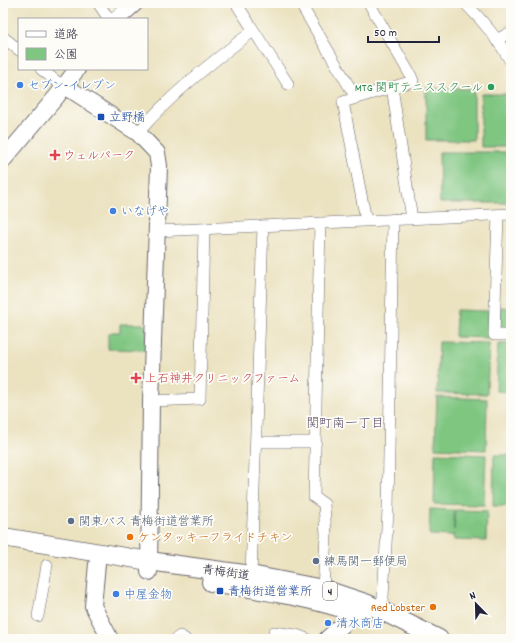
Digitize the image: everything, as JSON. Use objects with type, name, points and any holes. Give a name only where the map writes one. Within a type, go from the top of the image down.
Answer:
[{"type":"main road","name":"青梅街道","points":[[3,537],[283,594],[380,610],[439,639]]},
{"type":"main road","name":"青梅街道","points":[[3,548],[97,564],[149,566],[251,575],[323,589],[352,605],[368,617],[413,639]]},
{"type":"street","points":[[98,3],[109,18]]},
{"type":"street","points":[[118,18],[135,3]]},
{"type":"street","points":[[236,3],[288,84]]},
{"type":"street","points":[[300,3],[356,98]]},
{"type":"street","points":[[366,220],[343,102],[413,81],[369,3]]},
{"type":"street","points":[[465,3],[484,22],[511,62]]},
{"type":"street","points":[[138,133],[155,112],[223,53],[253,31]]},
{"type":"street","points":[[496,40],[511,32]]},
{"type":"street","points":[[3,37],[18,49]]},
{"type":"street","points":[[42,70],[56,81],[138,133],[157,152],[159,166],[151,401],[149,566]]},
{"type":"street","points":[[3,160],[65,86],[76,70]]},
{"type":"street","points":[[392,87],[412,219]]},
{"type":"street","points":[[498,214],[494,335],[511,335]]},
{"type":"street","points":[[157,231],[204,230],[366,220],[511,214]]},
{"type":"street","points":[[380,610],[383,597],[388,510],[393,219]]},
{"type":"street","points":[[320,223],[314,497],[324,504],[326,535],[323,589]]},
{"type":"street","points":[[251,575],[263,226]]},
{"type":"street","points":[[151,401],[200,399],[204,230]]},
{"type":"street","points":[[256,442],[316,442]]},
{"type":"street","points":[[97,564],[93,606],[107,638]]},
{"type":"street","points":[[38,616],[47,565]]},
{"type":"street","points":[[327,639],[347,621],[352,605]]},
{"type":"street","points":[[274,632],[296,634],[307,639]]},
{"type":"street","points":[[176,639],[180,636],[185,639]]},
{"type":"green space","points":[[426,88],[474,89],[474,140],[426,140]]},
{"type":"green space","points":[[481,94],[511,94],[511,147],[481,147]]},
{"type":"green space","points":[[439,152],[511,152],[511,203],[440,203]]},
{"type":"green space","points":[[500,307],[511,308],[511,329],[503,329],[499,324]]},
{"type":"green space","points":[[456,310],[489,311],[490,338],[455,337]]},
{"type":"green space","points":[[120,324],[143,324],[147,329],[146,350],[108,349],[108,335],[112,332],[120,332]]},
{"type":"green space","points":[[439,342],[489,343],[487,394],[437,393]]},
{"type":"green space","points":[[498,344],[511,344],[511,392],[496,391]]},
{"type":"green space","points":[[437,397],[487,399],[486,450],[435,448]]},
{"type":"green space","points":[[435,453],[486,455],[484,505],[434,504]]},
{"type":"green space","points":[[494,455],[511,455],[511,506],[493,506]]},
{"type":"green space","points":[[430,509],[454,510],[454,530],[455,510],[487,511],[486,541],[454,540],[453,534],[452,536],[430,535]]},
{"type":"place","name":"セブン-イレブン","points":[[20,85]]},
{"type":"place","name":"MTG 関町テニススクール","points":[[491,87]]},
{"type":"place","name":"立野橋","points":[[101,117]]},
{"type":"place","name":"ウェルパーク","points":[[55,155]]},
{"type":"place","name":"いなげや","points":[[113,211]]},
{"type":"place","name":"上石神井クリニックファーム","points":[[136,378]]},
{"type":"place","name":"関東バス 青梅街道営業所","points":[[71,521]]},
{"type":"place","name":"ケンタッキーフライドチキン","points":[[130,537]]},
{"type":"place","name":"練馬関一郵便局","points":[[316,561]]},
{"type":"place","name":"青梅街道営業所","points":[[220,591]]},
{"type":"place","name":"中屋金物","points":[[116,594]]},
{"type":"place","name":"Red Lobster","points":[[433,607]]},
{"type":"place","name":"清水商店","points":[[328,623]]},
{"type":"district","name":"関町南一丁目","points":[[345,422]]}]
